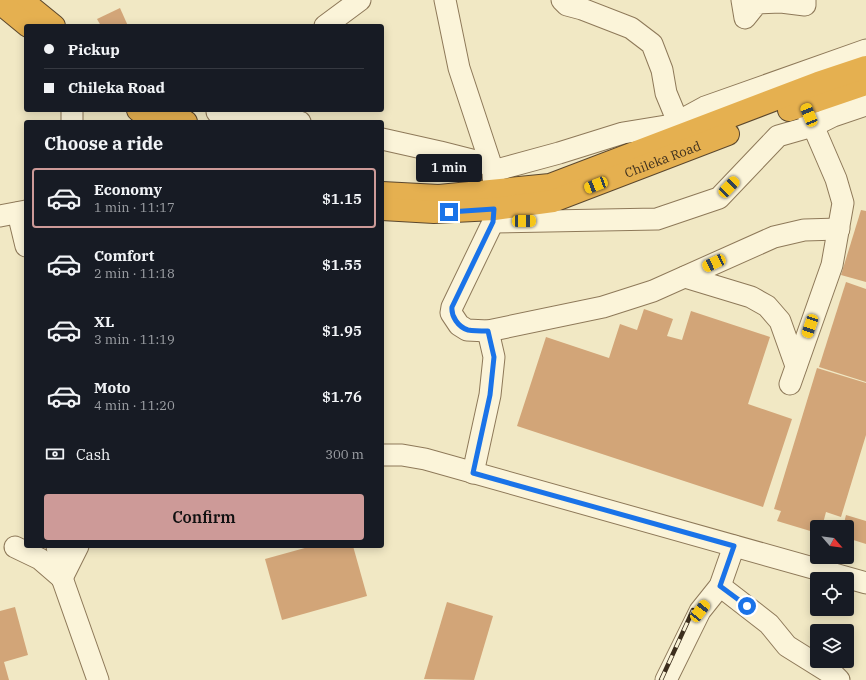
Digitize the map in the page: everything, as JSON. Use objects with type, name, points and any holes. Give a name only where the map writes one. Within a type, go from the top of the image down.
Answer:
[{"type":"highway","points":[[22,0],[52,24]]},
{"type":"highway","points":[[0,3],[26,24]]},
{"type":"highway","points":[[384,193],[439,196],[550,185],[681,129],[818,83],[865,73]]},
{"type":"highway","name":"Chileka Road","points":[[384,209],[434,212],[493,191],[553,201],[681,153],[804,104],[865,73]]},
{"type":"highway","points":[[141,112],[153,120]]},
{"type":"highway","points":[[171,112],[183,120]]},
{"type":"street","points":[[328,24],[360,0]]},
{"type":"street","points":[[444,0],[459,68],[493,191],[452,307],[451,313],[459,325],[467,330],[488,331],[603,307],[653,292],[774,238],[804,230],[839,229]]},
{"type":"street","points":[[562,0],[567,5],[582,9],[631,28],[652,44],[662,70],[666,93],[681,129]]},
{"type":"street","points":[[742,0],[745,18],[757,3],[781,2],[805,5],[805,0]]},
{"type":"street","points":[[685,277],[751,297],[767,306],[780,321],[793,375],[832,265],[843,203],[814,126],[804,104]]},
{"type":"street","points":[[384,139],[440,152],[493,191],[657,219],[719,198],[778,136],[814,126],[833,116],[866,104]]},
{"type":"street","points":[[217,112],[290,120]]},
{"type":"street","points":[[493,191],[559,153],[624,133],[672,125],[681,129]]},
{"type":"street","points":[[15,214],[24,240]]},
{"type":"street","points":[[473,473],[490,395],[494,357],[488,331]]},
{"type":"street","points":[[384,455],[402,455],[425,459],[866,583]]},
{"type":"street","points":[[666,680],[700,611],[720,586],[734,546]]},
{"type":"street","points":[[14,547],[40,559],[62,578]]},
{"type":"street","points":[[57,548],[62,578],[98,680]]},
{"type":"street","points":[[62,578],[77,548]]},
{"type":"street","points":[[720,586],[769,624],[786,646],[835,676],[839,680]]},
{"type":"building","points":[[120,8],[127,24],[100,24],[97,19]]},
{"type":"building","points":[[861,210],[866,211],[866,282],[841,275]]},
{"type":"building","points":[[846,282],[866,289],[866,382],[819,367]]},
{"type":"building","points":[[644,309],[673,319],[667,336],[682,340],[691,311],[770,337],[748,404],[792,419],[763,507],[517,426],[546,337],[609,358],[620,324],[637,330]]},
{"type":"building","points":[[817,368],[866,383],[866,435],[841,517],[826,512],[824,520],[810,520],[810,531],[777,521],[781,511],[774,509]]},
{"type":"building","points":[[846,515],[866,521],[866,544],[854,540],[854,520],[845,520]]},
{"type":"building","points":[[305,548],[354,548],[367,596],[282,620],[265,559]]},
{"type":"building","points":[[447,602],[493,616],[474,680],[424,679]]},
{"type":"building","points":[[15,607],[28,655],[4,662],[9,680],[0,680],[0,611]]},
{"type":"railway","points":[[661,680],[693,610]]},
{"type":"route","points":[[449,212],[494,209],[493,222],[452,307],[451,313],[459,325],[467,330],[488,331],[494,357],[490,395],[473,473],[734,546],[720,586],[747,606]]}]
